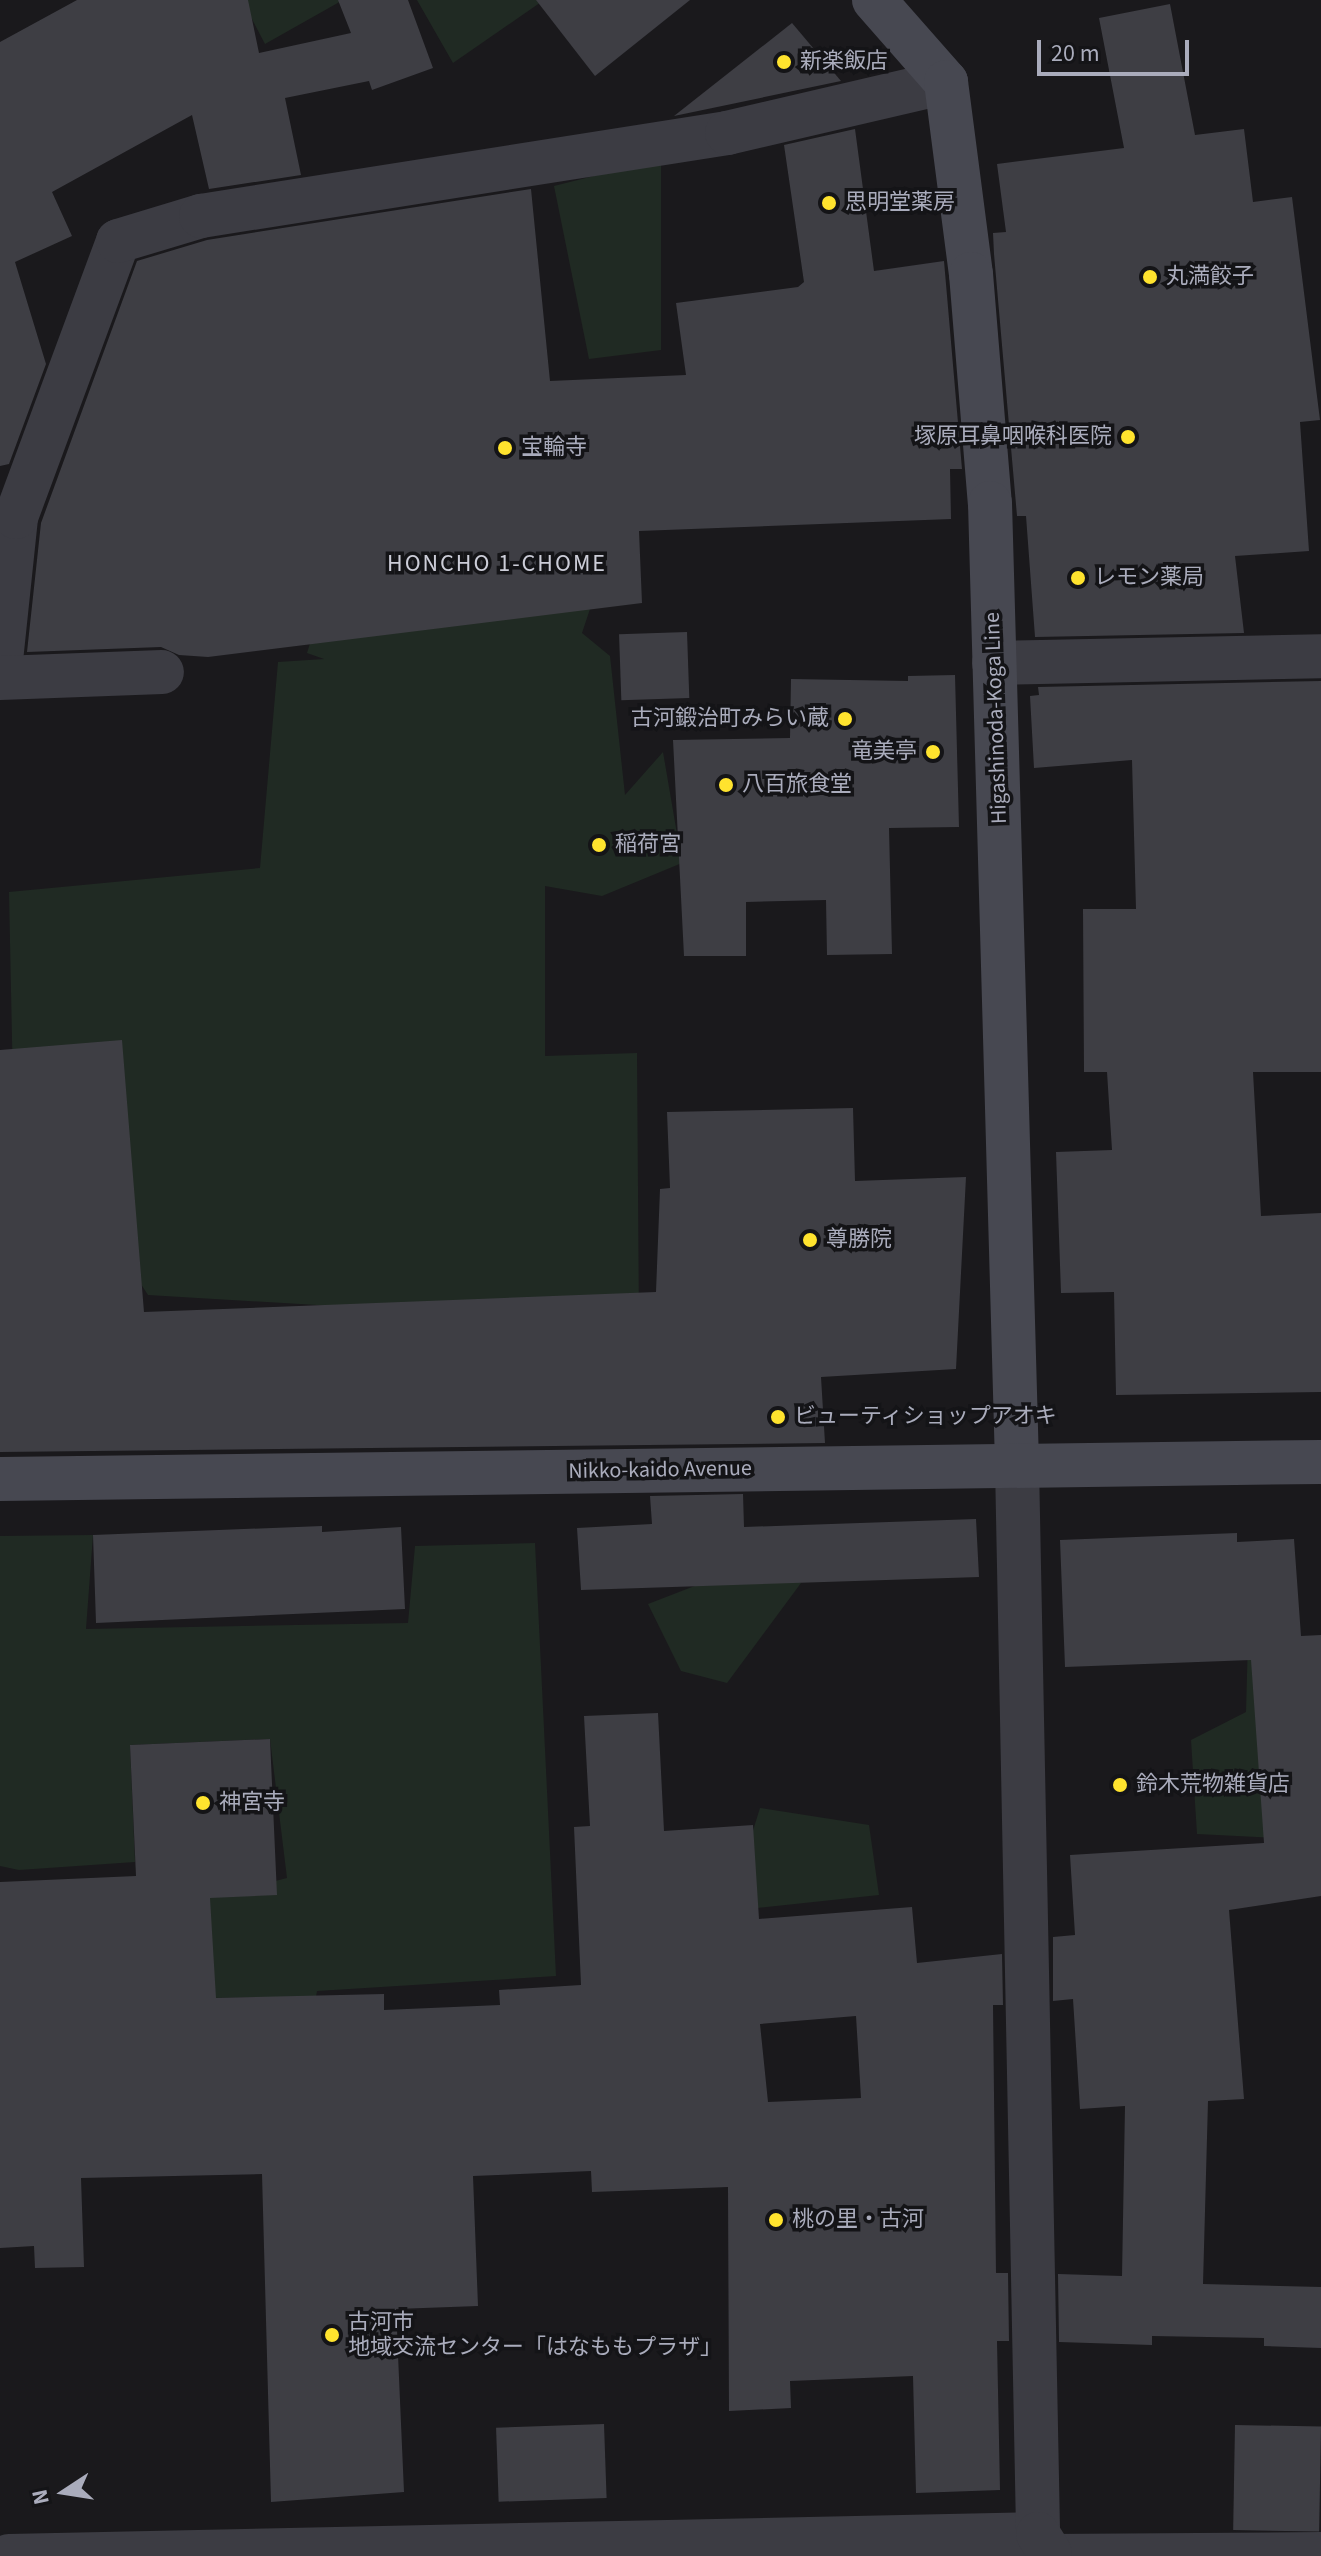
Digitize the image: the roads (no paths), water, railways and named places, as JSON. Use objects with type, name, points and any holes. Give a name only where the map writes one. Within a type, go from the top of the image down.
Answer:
[{"type":"main road","points":[[880,2],[946,82]]},
{"type":"main road","name":"Higashinoda-Koga Line","points":[[946,82],[971,274],[990,503],[1017,1465]]},
{"type":"main road","name":"Nikko-kaido Avenue","points":[[0,1479],[1321,1462]]},
{"type":"street","points":[[0,670],[16,517],[118,241],[201,216],[727,133],[946,82]]},
{"type":"street","points":[[994,663],[1321,656]]},
{"type":"street","points":[[0,678],[162,672]]},
{"type":"street","points":[[1017,1465],[1046,2548]]},
{"type":"street","points":[[9,2556],[1046,2548],[1321,2554]]},
{"type":"place","name":"新楽飯店","points":[[784,62]]},
{"type":"place","name":"思明堂薬房","points":[[829,203]]},
{"type":"place","name":"丸満餃子","points":[[1150,277]]},
{"type":"place","name":"塚原耳鼻咽喉科医院","points":[[1128,437]]},
{"type":"place","name":"宝輪寺","points":[[505,448]]},
{"type":"place","name":"レモン薬局","points":[[1078,578]]},
{"type":"place","name":"古河鍛治町みらい蔵","points":[[845,719]]},
{"type":"place","name":"竜美亭","points":[[933,752]]},
{"type":"place","name":"八百旅食堂","points":[[726,785]]},
{"type":"place","name":"稲荷宮","points":[[599,845]]},
{"type":"place","name":"尊勝院","points":[[810,1240]]},
{"type":"place","name":"ビューティショップアオキ","points":[[778,1417]]},
{"type":"place","name":"鈴木荒物雑貨店","points":[[1120,1785]]},
{"type":"place","name":"神宮寺","points":[[203,1803]]},
{"type":"place","name":"桃の里・古河","points":[[776,2220]]},
{"type":"place","name":"古河市 地域交流センター「はなももプラザ」","points":[[332,2335]]},
{"type":"district","name":"HONCHO 1-CHOME","points":[[497,564]]}]
